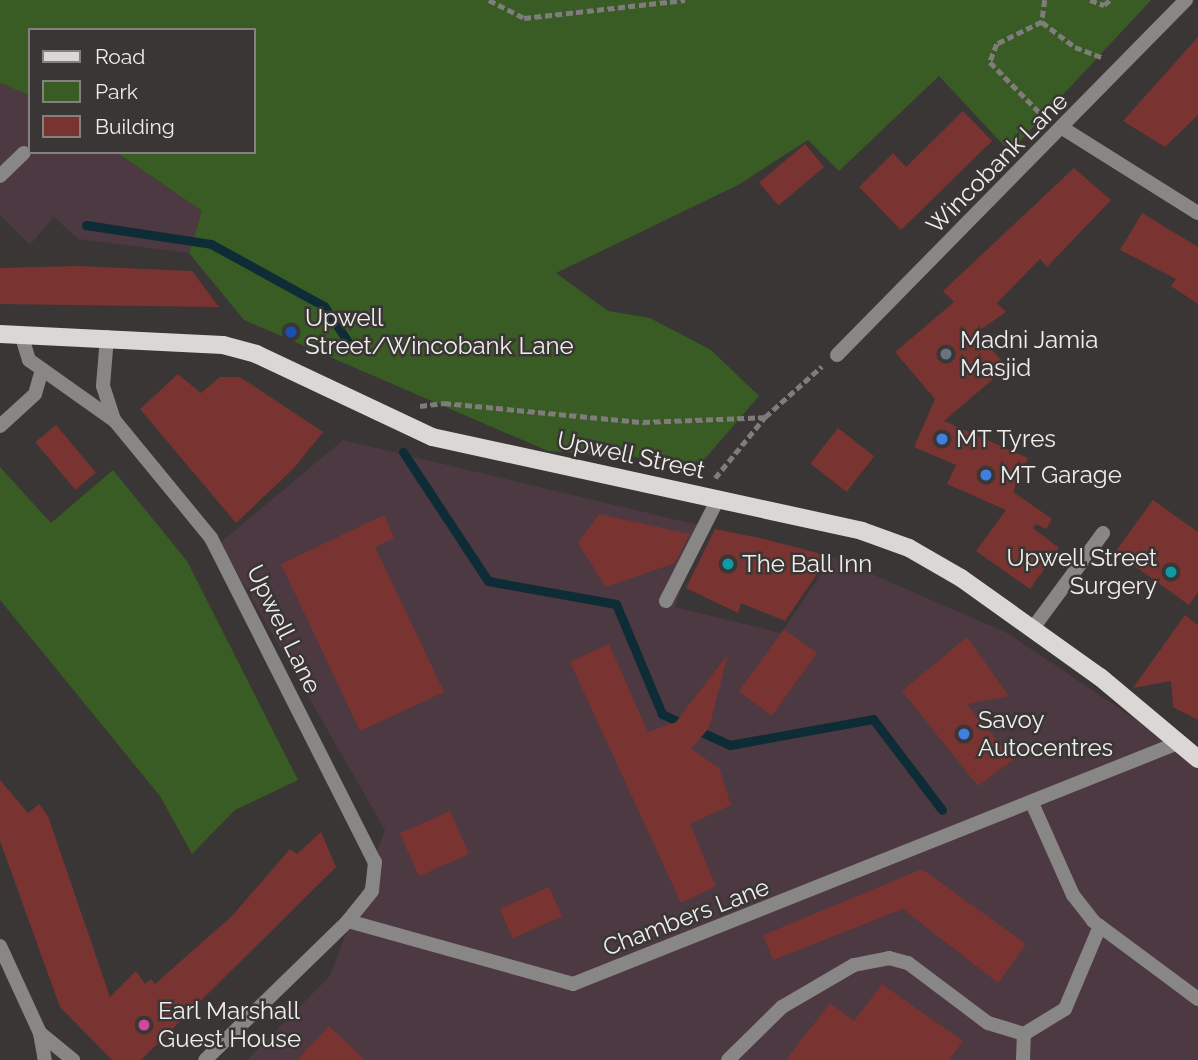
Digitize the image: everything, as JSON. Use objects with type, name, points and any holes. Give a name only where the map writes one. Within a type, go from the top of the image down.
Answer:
[{"type":"main road","name":"Upwell Street","points":[[0,334],[202,341],[256,354],[402,426],[829,522],[909,548],[1033,628],[1198,759]]},
{"type":"street","name":"Wincobank Lane","points":[[837,355],[1062,131],[1186,0]]},
{"type":"street","points":[[1062,131],[1198,213]]},
{"type":"street","points":[[0,176],[24,152]]},
{"type":"street","name":"Upwell Lane","points":[[21,334],[29,360],[41,373],[115,421],[185,503],[231,572],[371,848],[375,878],[372,891],[348,921]]},
{"type":"street","name":"Upwell Lane","points":[[107,337],[103,386],[115,421]]},
{"type":"street","points":[[0,426],[35,394],[41,373]]},
{"type":"street","points":[[666,601],[710,497]]},
{"type":"street","points":[[1033,628],[1103,533]]},
{"type":"street","name":"Chambers Lane","points":[[348,921],[573,984],[1178,743]]},
{"type":"street","points":[[1032,803],[1073,895],[1100,926],[1198,999]]},
{"type":"street","points":[[205,1060],[348,921]]},
{"type":"street","points":[[729,1060],[782,1007],[854,965],[889,958],[908,963],[988,1023],[1024,1034],[1065,1009],[1100,926]]},
{"type":"street","points":[[0,946],[40,1033],[45,1060]]},
{"type":"street","points":[[40,1033],[73,1060]]},
{"type":"street","points":[[1023,1060],[1024,1034]]},
{"type":"path","points":[[489,0],[524,18],[685,0]]},
{"type":"path","points":[[1042,22],[1045,0]]},
{"type":"path","points":[[1090,0],[1104,5],[1110,0]]},
{"type":"path","points":[[1042,22],[1074,47],[1123,67]]},
{"type":"path","points":[[1042,22],[997,44],[990,62],[1062,131]]},
{"type":"path","points":[[710,497],[765,417],[837,355]]},
{"type":"path","points":[[402,426],[421,405],[444,403],[643,422],[765,417]]},
{"type":"shaded area","points":[[0,83],[28,95],[28,154],[119,154],[202,211],[189,253],[78,239],[54,217],[30,245],[0,215]]},
{"type":"shaded area","points":[[343,440],[702,526],[675,607],[781,633],[833,557],[1007,633],[1198,761],[1198,1060],[247,1060],[330,976],[385,830],[220,543]]},
{"type":"green space","points":[[0,0],[1151,0],[1010,152],[939,76],[839,171],[808,140],[738,185],[556,273],[608,311],[650,318],[711,350],[759,396],[702,462],[548,451],[244,320],[189,253],[202,211],[119,154],[256,154],[256,28],[28,28],[28,95],[0,83]]},
{"type":"green space","points":[[0,467],[51,523],[113,470],[187,561],[298,780],[235,810],[192,854],[160,796],[0,600]]},
{"type":"building","points":[[1198,37],[1198,115],[1165,147],[1123,121]]},
{"type":"building","points":[[963,111],[992,141],[901,230],[859,187],[893,153],[906,167]]},
{"type":"building","points":[[805,144],[824,167],[778,206],[759,183]]},
{"type":"building","points":[[1074,168],[1111,200],[1047,267],[1040,259],[997,303],[1006,312],[977,332],[1007,367],[944,421],[1028,458],[1013,492],[1052,519],[1046,529],[1036,524],[1033,528],[1059,548],[1030,589],[976,551],[1006,510],[947,484],[956,465],[914,447],[935,399],[895,352],[954,302],[943,291]]},
{"type":"building","points":[[1142,213],[1198,247],[1198,304],[1171,286],[1176,279],[1120,250]]},
{"type":"building","points":[[77,266],[192,271],[219,307],[0,304],[0,268]]},
{"type":"building","points":[[178,374],[201,393],[220,377],[240,377],[323,432],[294,468],[236,523],[140,409]]},
{"type":"building","points":[[56,425],[96,472],[75,490],[35,442]]},
{"type":"building","points":[[838,428],[874,456],[847,492],[810,463]]},
{"type":"building","name":"Upwell Street Surgery","points":[[1153,500],[1198,532],[1198,592],[1189,605],[1115,552]]},
{"type":"building","points":[[599,514],[690,534],[675,563],[606,587],[578,543]]},
{"type":"building","points":[[384,515],[394,538],[375,547],[444,692],[360,731],[281,564]]},
{"type":"building","points":[[715,529],[829,556],[785,621],[741,603],[738,613],[686,588]]},
{"type":"building","points":[[1185,615],[1198,625],[1198,720],[1173,707],[1171,681],[1133,688]]},
{"type":"building","points":[[784,629],[817,653],[772,715],[739,691]]},
{"type":"building","name":"Savoy Autocentres","points":[[967,637],[1009,696],[967,704],[1013,760],[978,786],[902,691]]},
{"type":"building","points":[[609,644],[648,732],[676,722],[728,654],[709,728],[691,749],[719,768],[731,805],[690,824],[716,886],[681,903],[570,662]]},
{"type":"building","points":[[0,780],[28,813],[39,804],[48,816],[110,997],[136,971],[145,984],[151,979],[155,984],[233,915],[290,849],[297,854],[321,832],[336,867],[141,1060],[112,1060],[60,1007],[0,841]]},
{"type":"building","points":[[450,811],[469,854],[419,876],[400,833]]},
{"type":"building","points":[[922,869],[1026,944],[998,983],[903,909],[773,960],[763,935]]},
{"type":"building","points":[[549,887],[562,916],[513,938],[500,909]]},
{"type":"building","points":[[882,984],[963,1041],[949,1060],[786,1060],[830,1003],[854,1021]]},
{"type":"building","points":[[329,1026],[365,1060],[297,1060]]},
{"type":"waterway","points":[[86,225],[211,244],[324,306],[352,348]]},
{"type":"waterway","points":[[403,452],[488,581],[616,604],[662,714],[730,745],[873,719],[942,810]]},
{"type":"place","name":"Upwell Street/Wincobank Lane","points":[[291,332]]},
{"type":"place","name":"Madni Jamia Masjid","points":[[946,354]]},
{"type":"place","name":"MT Tyres","points":[[942,439]]},
{"type":"place","name":"MT Garage","points":[[986,475]]},
{"type":"place","name":"The Ball Inn","points":[[728,564]]},
{"type":"place","name":"Upwell Street Surgery","points":[[1171,572]]},
{"type":"place","name":"Savoy Autocentres","points":[[964,734]]},
{"type":"place","name":"Earl Marshall Guest House","points":[[144,1025]]}]
